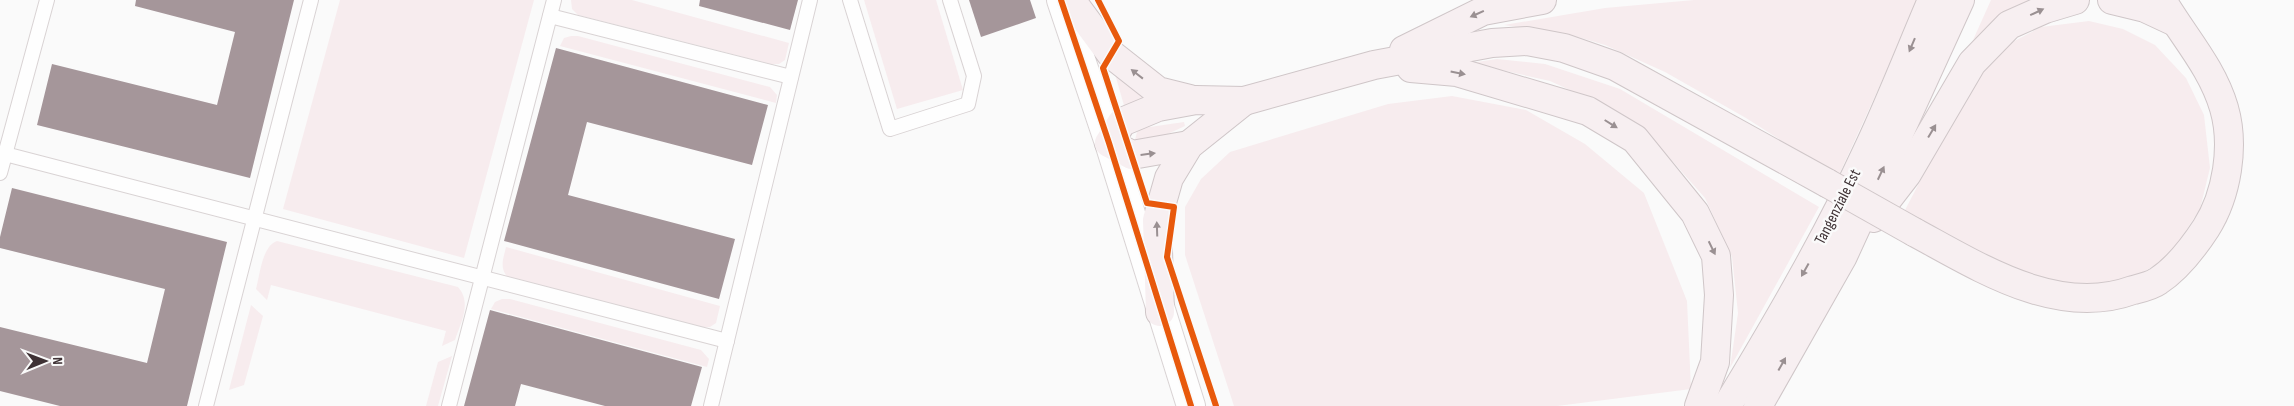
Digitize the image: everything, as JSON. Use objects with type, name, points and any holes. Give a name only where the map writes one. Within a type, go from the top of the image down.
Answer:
[{"type":"highway","points":[[1071,0],[1111,54],[1158,91],[1196,100]]},
{"type":"highway","points":[[1374,65],[1483,11],[1542,0]]},
{"type":"highway","name":"Tangenziale Est","points":[[1728,406],[1816,250],[1869,147],[1932,0]]},
{"type":"highway","name":"Tangenziale Est","points":[[1758,406],[1843,256],[1960,0]]},
{"type":"highway","points":[[1843,256],[1907,174],[1972,64],[2009,25],[2045,9],[2075,0]]},
{"type":"highway","points":[[1189,145],[1132,156],[1109,143],[1122,122],[1158,107],[1196,100],[1244,101],[1374,65],[1492,43],[1527,41],[1564,48],[1615,66],[1914,232],[2000,277],[2043,292],[2083,299],[2122,295],[2158,282],[2190,253],[2217,210],[2230,156],[2224,108],[2207,66],[2168,11],[2112,0]]},
{"type":"highway","points":[[1374,65],[1457,72],[1528,91],[1588,110],[1635,139],[1695,213],[1716,256],[1719,295],[1715,362],[1699,406]]},
{"type":"highway","points":[[1160,312],[1157,220],[1169,178],[1189,145],[1244,101]]},
{"type":"street","points":[[1061,0],[1109,143],[1160,312],[1191,406]]},
{"type":"lane","points":[[0,173],[47,0]]},
{"type":"lane","points":[[206,406],[311,0]]},
{"type":"lane","points":[[450,406],[554,0]]},
{"type":"lane","points":[[711,406],[810,0]]},
{"type":"lane","points":[[850,0],[890,129],[968,104],[974,76],[950,0]]},
{"type":"lane","points":[[550,16],[792,77]]},
{"type":"lane","points":[[5,154],[255,220],[483,276],[727,341]]},
{"type":"shaded area","points":[[340,0],[534,0],[464,258],[283,209]]},
{"type":"shaded area","points":[[571,0],[632,0],[789,43],[785,60],[779,64],[771,64],[578,15],[572,9]]},
{"type":"shaded area","points":[[864,0],[936,0],[963,90],[897,109]]},
{"type":"shaded area","points":[[1694,0],[1919,0],[1838,177],[1746,118],[1665,72],[1605,45],[1578,37],[1504,25],[1605,8]]},
{"type":"shaded area","points":[[1991,0],[2056,0],[2002,18],[1973,40]]},
{"type":"shaded area","points":[[2089,21],[2123,29],[2155,45],[2186,78],[2204,115],[2210,168],[2200,209],[2169,257],[2133,278],[2087,287],[2043,283],[1998,263],[1904,212],[1972,81],[2003,47],[2041,27]]},
{"type":"shaded area","points":[[578,36],[770,87],[777,95],[776,103],[560,46],[564,38]]},
{"type":"shaded area","points":[[1497,59],[1545,64],[1620,89],[1819,207],[1730,368],[1738,313],[1732,257],[1705,198],[1651,137],[1596,102],[1550,81],[1470,63]]},
{"type":"shaded area","points":[[1115,74],[1154,98],[1125,109]]},
{"type":"shaded area","points":[[1452,96],[1526,110],[1585,144],[1644,193],[1687,301],[1691,389],[1557,406],[1234,406],[1185,255],[1185,207],[1201,179],[1230,152],[1388,104]]},
{"type":"shaded area","points":[[1184,122],[1185,126],[1148,143],[1138,144],[1135,140],[1137,132],[1143,128]]},
{"type":"shaded area","points":[[277,241],[458,287],[462,293],[465,306],[455,340],[442,346],[446,331],[271,285],[267,300],[256,289],[265,255],[272,244]]},
{"type":"shaded area","points":[[506,247],[720,306],[716,323],[710,327],[703,327],[509,279],[503,267]]},
{"type":"shaded area","points":[[502,299],[510,299],[701,350],[709,359],[707,367],[491,309],[495,302]]},
{"type":"shaded area","points":[[251,305],[263,316],[244,385],[229,390]]},
{"type":"shaded area","points":[[452,356],[438,406],[426,406],[438,362]]},
{"type":"building","points":[[136,0],[294,0],[250,178],[37,125],[52,64],[217,105],[235,32],[135,6]]},
{"type":"building","points":[[700,0],[798,0],[790,30],[699,6]]},
{"type":"building","points":[[969,0],[1030,0],[1036,18],[981,37]]},
{"type":"building","points":[[556,48],[768,105],[752,165],[587,122],[568,195],[735,239],[719,299],[504,241]]},
{"type":"building","points":[[12,188],[227,242],[187,406],[60,406],[0,391],[0,327],[147,363],[165,289],[0,248],[0,237]]},
{"type":"building","points":[[490,310],[702,367],[691,406],[605,406],[521,384],[515,406],[464,406]]},
{"type":"cycle path","points":[[1061,0],[1109,143],[1191,406]]},
{"type":"cycle path","points":[[1098,0],[1119,41],[1103,68],[1147,203],[1174,207],[1167,257],[1216,406]]}]
